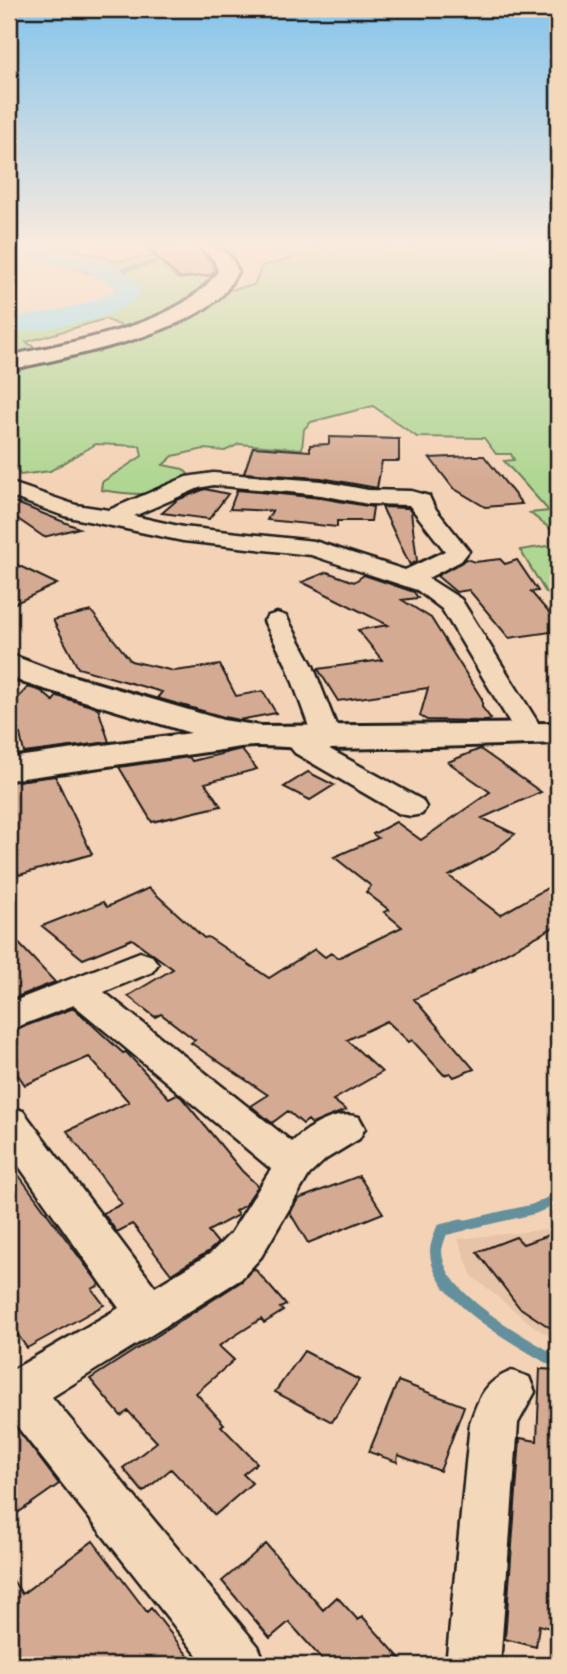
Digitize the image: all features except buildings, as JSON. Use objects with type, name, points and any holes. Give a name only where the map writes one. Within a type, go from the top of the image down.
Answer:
[{"type":"street","points":[[9,363],[145,326]]},
{"type":"street","points":[[111,517],[194,482],[213,478],[309,487],[368,496],[411,498],[421,501],[430,518],[457,551],[453,556],[408,578]]},
{"type":"street","points":[[9,489],[72,511],[195,536],[314,548],[426,585],[452,604],[517,711],[543,734]]},
{"type":"street","points":[[277,621],[300,666],[312,738],[305,747],[411,807]]},
{"type":"street","points":[[9,664],[36,676],[241,734],[312,738],[543,734]]},
{"type":"street","points":[[9,769],[211,741],[241,734]]},
{"type":"street","points":[[9,1017],[139,964]]},
{"type":"street","points":[[81,989],[102,1011],[280,1155],[295,1164]]},
{"type":"street","points":[[9,1122],[148,1313]]},
{"type":"street","points":[[239,1665],[17,1392],[226,1266],[246,1245],[295,1164],[312,1148],[345,1128]]},
{"type":"street","points":[[474,1665],[494,1423],[498,1411],[512,1392]]},
{"type":"shaded area","points":[[558,1228],[558,1340],[536,1328],[472,1276],[458,1239]]},
{"type":"green space","points":[[9,326],[81,326],[26,342],[39,350],[9,358]]},
{"type":"green space","points":[[164,326],[558,326],[558,535],[530,513],[549,511],[504,461],[514,460],[511,454],[496,454],[484,438],[417,437],[373,406],[311,422],[304,429],[302,449],[239,444],[225,451],[204,449],[173,456],[163,465],[183,469],[189,475],[182,483],[161,492],[136,494],[101,490],[102,482],[142,456],[140,446],[96,444],[50,471],[20,475],[14,465],[9,465],[9,370]]},
{"type":"green space","points":[[547,546],[558,553],[558,601],[545,591],[520,550]]},
{"type":"waterway","points":[[456,1227],[534,1209],[558,1198]]},
{"type":"waterway","points":[[463,1225],[442,1230],[437,1246],[440,1268],[450,1285],[484,1317],[558,1363]]}]
